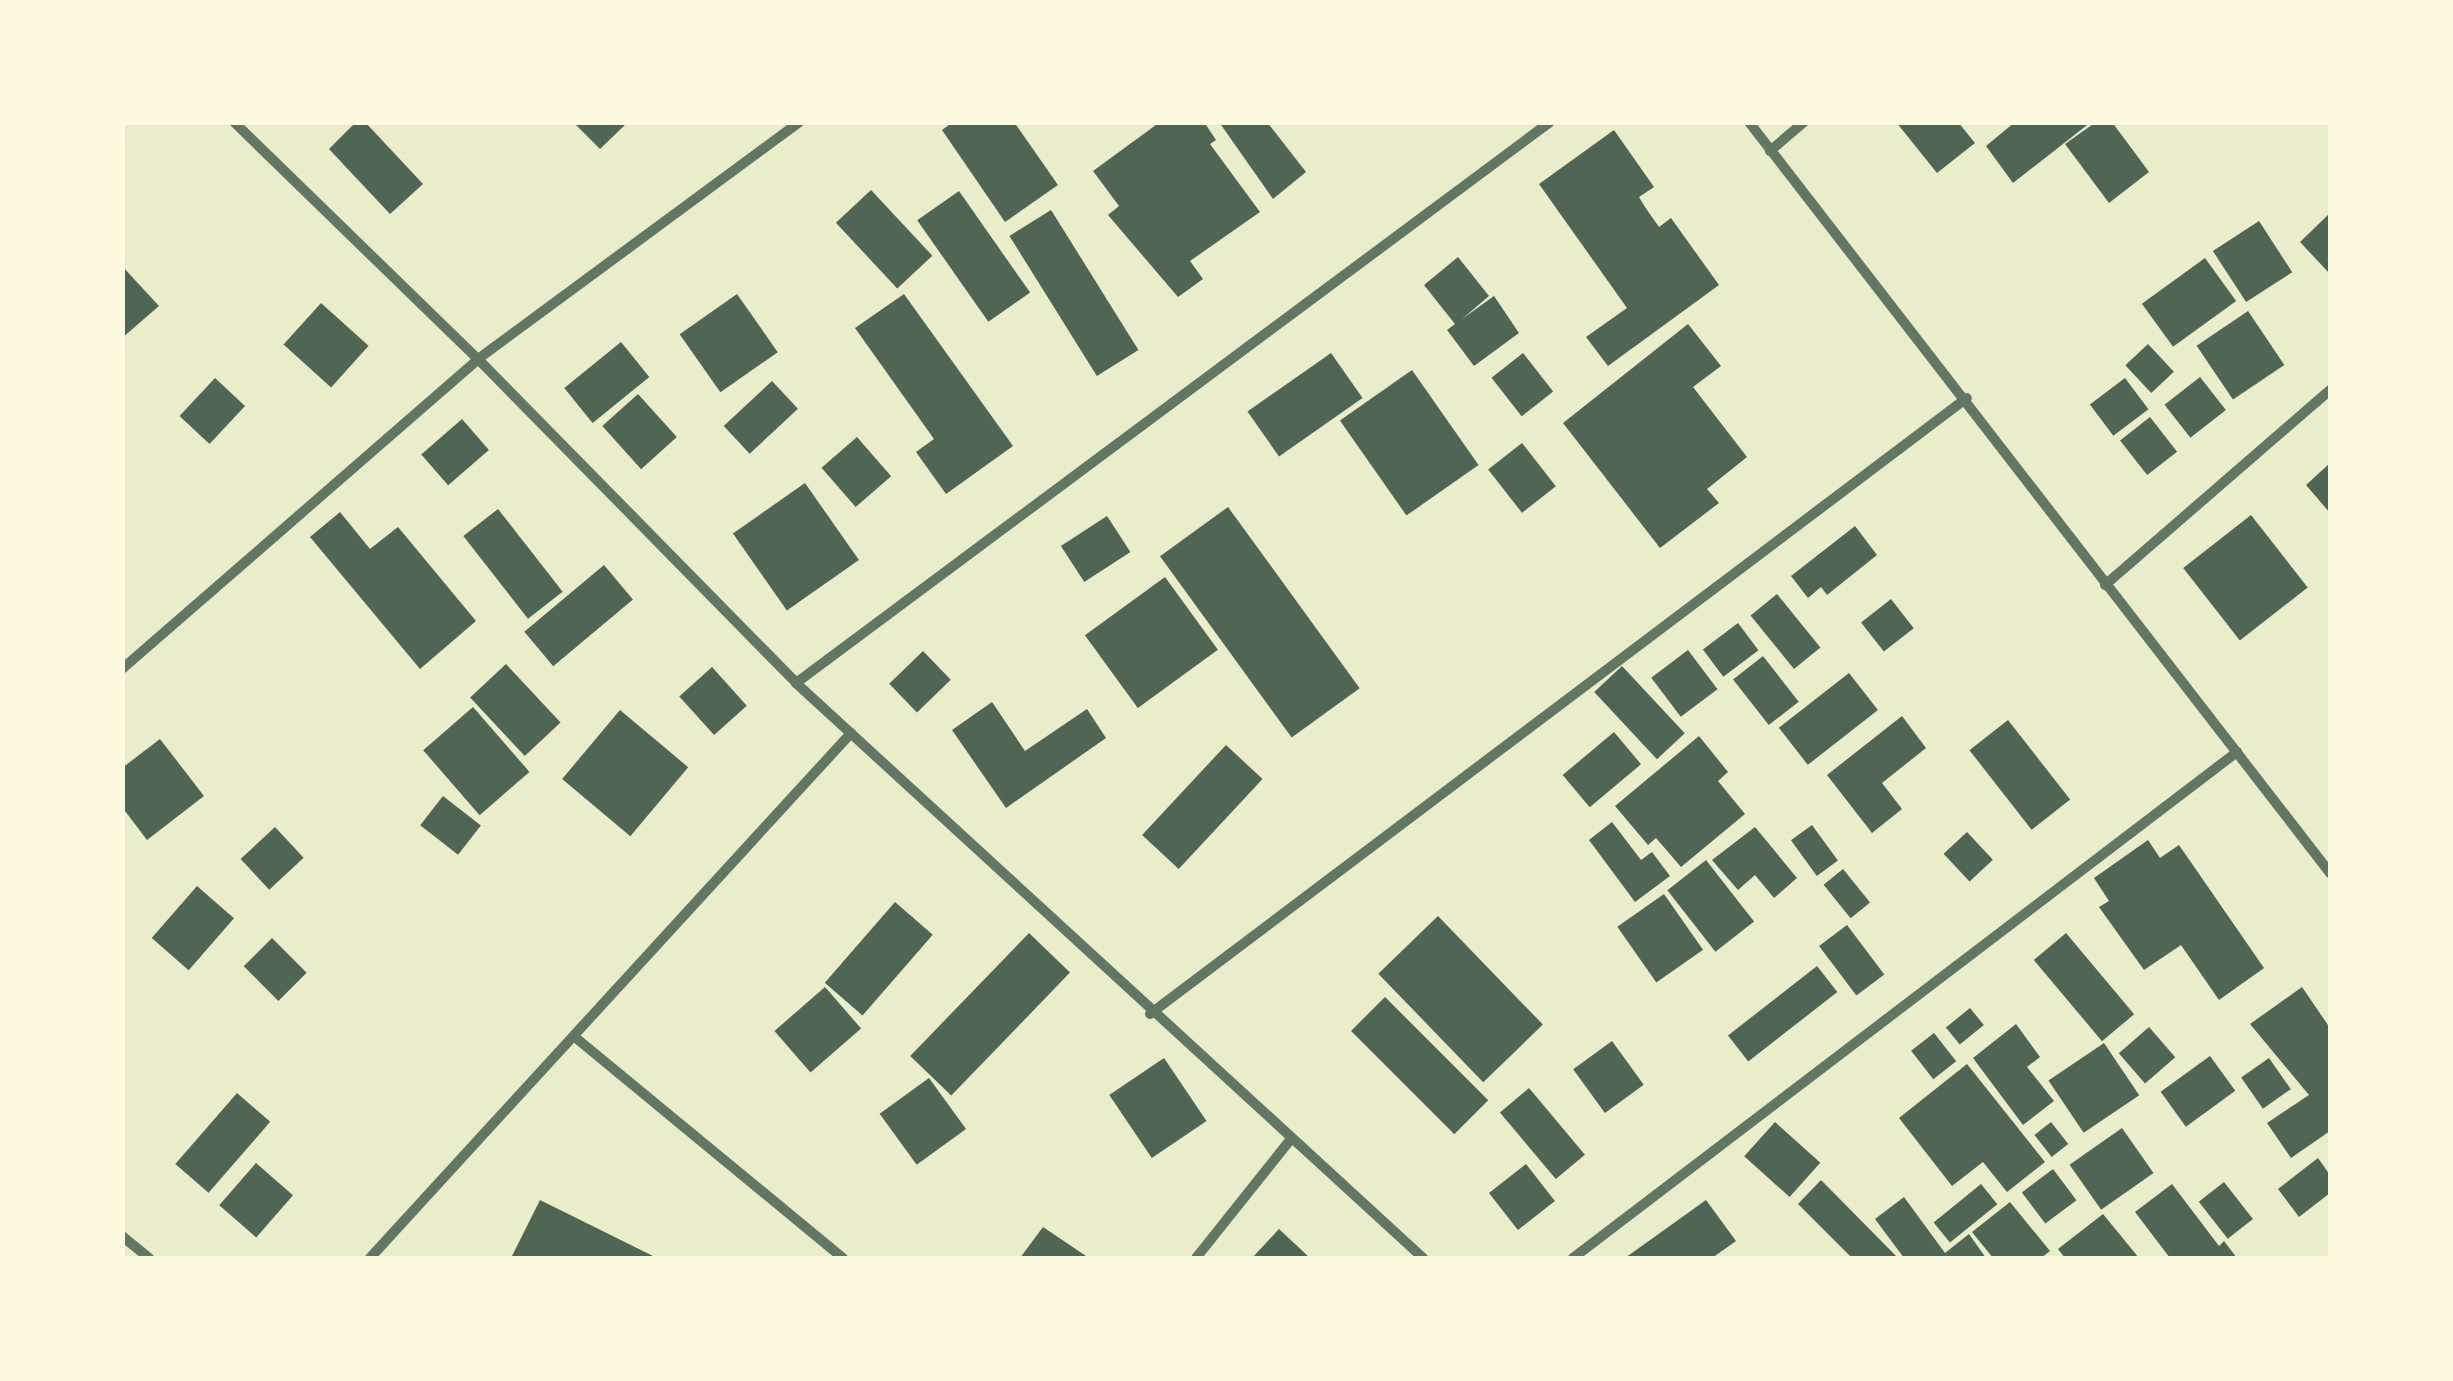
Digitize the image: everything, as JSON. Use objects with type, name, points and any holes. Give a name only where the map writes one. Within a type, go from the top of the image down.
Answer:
[{"type":"street","points":[[234,122],[478,359],[796,684],[1150,1014],[1423,1258]]},
{"type":"street","points":[[122,668],[478,359],[799,122]]},
{"type":"street","points":[[796,684],[1550,122]]},
{"type":"street","points":[[1750,122],[1967,398],[2105,585],[2330,873]]},
{"type":"street","points":[[1770,151],[1804,122]]},
{"type":"street","points":[[2105,585],[2330,390]]},
{"type":"street","points":[[1150,1014],[1967,398]]},
{"type":"street","points":[[370,1258],[576,1038],[851,733]]},
{"type":"street","points":[[1572,1258],[2238,752]]},
{"type":"street","points":[[576,1038],[843,1258]]},
{"type":"street","points":[[1196,1258],[1291,1140]]},
{"type":"street","points":[[122,1236],[148,1258]]},
{"type":"building","points":[[356,122],[365,122],[423,184],[390,214],[329,149]]},
{"type":"building","points":[[573,122],[628,122],[600,149]]},
{"type":"building","points":[[953,122],[1014,122],[1058,185],[1005,222],[942,130]]},
{"type":"building","points":[[1160,122],[1204,122],[1216,140],[1210,144],[1260,212],[1190,261],[1203,279],[1178,297],[1108,215],[1119,206],[1093,171]]},
{"type":"building","points":[[1219,122],[1267,122],[1306,172],[1273,199]]},
{"type":"building","points":[[1896,122],[1958,122],[1975,143],[1937,173]]},
{"type":"building","points":[[2015,122],[2091,122],[2013,183],[1986,146]]},
{"type":"building","points":[[2096,122],[2112,122],[2149,172],[2109,203],[2065,144]]},
{"type":"building","points":[[1614,130],[1654,187],[1639,197],[1645,207],[1659,227],[1671,218],[1719,285],[1608,366],[1586,337],[1627,308],[1539,184]]},
{"type":"building","points":[[871,190],[932,256],[897,289],[836,223]]},
{"type":"building","points":[[959,191],[1030,293],[988,322],[917,220]]},
{"type":"building","points":[[1051,210],[1138,350],[1097,376],[1009,236]]},
{"type":"building","points":[[2330,213],[2330,274],[2300,242]]},
{"type":"building","points":[[2259,221],[2292,272],[2246,302],[2213,251]]},
{"type":"building","points":[[1458,257],[1489,296],[1462,319],[1494,296],[1519,333],[1474,366],[1447,330],[1455,324],[1424,285]]},
{"type":"building","points":[[2205,258],[2236,301],[2173,347],[2142,304]]},
{"type":"building","points":[[122,266],[159,306],[122,338]]},
{"type":"building","points":[[737,294],[778,352],[720,392],[680,334]]},
{"type":"building","points":[[904,294],[1013,446],[946,494],[916,452],[934,439],[855,328]]},
{"type":"building","points":[[321,303],[369,346],[331,387],[284,345]]},
{"type":"building","points":[[2248,311],[2284,365],[2233,400],[2197,346]]},
{"type":"building","points":[[1688,324],[1721,366],[1693,387],[1747,457],[1707,489],[1719,503],[1660,548],[1563,423]]},
{"type":"building","points":[[621,342],[649,377],[593,423],[564,388]]},
{"type":"building","points":[[2148,344],[2174,372],[2151,393],[2125,365]]},
{"type":"building","points":[[1331,353],[1363,398],[1279,457],[1247,412]]},
{"type":"building","points":[[1523,353],[1553,392],[1522,416],[1491,378]]},
{"type":"building","points":[[1412,370],[1479,465],[1406,515],[1340,420]]},
{"type":"building","points":[[2200,377],[2226,410],[2190,438],[2165,405]]},
{"type":"building","points":[[215,378],[245,406],[210,444],[180,416]]},
{"type":"building","points":[[2125,378],[2148,409],[2113,436],[2090,404]]},
{"type":"building","points":[[772,381],[798,409],[750,454],[724,426]]},
{"type":"building","points":[[638,394],[677,437],[641,469],[602,426]]},
{"type":"building","points":[[2150,417],[2177,452],[2147,475],[2120,440]]},
{"type":"building","points":[[462,419],[489,450],[448,485],[421,454]]},
{"type":"building","points":[[857,437],[891,476],[856,507],[822,468]]},
{"type":"building","points":[[1522,443],[1556,486],[1522,513],[1488,469]]},
{"type":"building","points":[[2330,463],[2330,513],[2306,485]]},
{"type":"building","points":[[805,483],[859,560],[787,610],[733,533]]},
{"type":"building","points":[[1228,507],[1360,688],[1292,738],[1160,556]]},
{"type":"building","points":[[498,509],[563,592],[528,619],[463,536]]},
{"type":"building","points":[[340,512],[370,549],[398,527],[476,621],[420,669],[310,537]]},
{"type":"building","points":[[2251,515],[2308,587],[2240,640],[2183,568]]},
{"type":"building","points":[[1107,516],[1130,552],[1084,582],[1061,546]]},
{"type":"building","points":[[1855,526],[1877,555],[1827,595],[1821,587],[1808,598],[1791,576]]},
{"type":"building","points":[[604,565],[633,599],[553,666],[524,632]]},
{"type":"building","points":[[1165,577],[1218,650],[1138,708],[1085,635]]},
{"type":"building","points":[[1777,594],[1820,648],[1794,669],[1751,615]]},
{"type":"building","points":[[1891,599],[1914,628],[1884,652],[1861,622]]},
{"type":"building","points":[[1738,623],[1758,650],[1723,677],[1703,649]]},
{"type":"building","points":[[1688,650],[1717,689],[1681,717],[1651,678]]},
{"type":"building","points":[[923,651],[951,680],[917,712],[889,684]]},
{"type":"building","points":[[1763,656],[1799,702],[1769,725],[1733,679]]},
{"type":"building","points":[[506,664],[561,723],[525,756],[470,697]]},
{"type":"building","points":[[1622,666],[1685,733],[1657,759],[1594,692]]},
{"type":"building","points":[[712,667],[747,706],[714,735],[679,696]]},
{"type":"building","points":[[1849,673],[1878,710],[1808,765],[1779,728]]},
{"type":"building","points":[[992,702],[1025,751],[1087,709],[1106,738],[1006,808],[952,730]]},
{"type":"building","points":[[473,707],[529,772],[480,815],[423,750]]},
{"type":"building","points":[[620,710],[688,767],[630,836],[562,779]]},
{"type":"building","points":[[1902,716],[1926,748],[1882,783],[1902,809],[1872,833],[1827,775]]},
{"type":"building","points":[[2008,720],[2070,800],[2032,830],[1969,750]]},
{"type":"building","points":[[1614,732],[1641,764],[1590,807],[1563,775]]},
{"type":"building","points":[[1699,736],[1728,772],[1718,781],[1745,814],[1681,867],[1656,838],[1648,845],[1615,806]]},
{"type":"building","points":[[160,739],[204,796],[147,840],[122,807],[122,768]]},
{"type":"building","points":[[1226,745],[1263,779],[1179,869],[1142,835]]},
{"type":"building","points":[[443,796],[481,826],[458,855],[420,825]]},
{"type":"building","points":[[1612,822],[1641,860],[1652,852],[1670,876],[1635,902],[1589,840]]},
{"type":"building","points":[[1812,825],[1838,861],[1817,876],[1791,840]]},
{"type":"building","points":[[275,827],[304,858],[269,890],[241,859]]},
{"type":"building","points":[[1755,827],[1797,878],[1774,898],[1755,875],[1738,890],[1712,860]]},
{"type":"building","points":[[1967,832],[1993,860],[1970,882],[1944,854]]},
{"type":"building","points":[[2148,840],[2160,858],[2179,845],[2264,968],[2219,1000],[2181,945],[2144,970],[2099,907],[2109,901],[2094,878]]},
{"type":"building","points":[[1706,860],[1754,921],[1715,952],[1667,890]]},
{"type":"building","points":[[1843,869],[1870,902],[1851,918],[1824,885]]},
{"type":"building","points":[[197,886],[234,918],[189,970],[152,938]]},
{"type":"building","points":[[1664,894],[1703,950],[1656,982],[1617,927]]},
{"type":"building","points":[[895,902],[933,935],[863,1016],[825,983]]},
{"type":"building","points":[[1438,916],[1543,1025],[1483,1082],[1378,974]]},
{"type":"building","points":[[1847,925],[1884,975],[1856,996],[1819,946]]},
{"type":"building","points":[[1029,933],[1070,973],[951,1096],[910,1056]]},
{"type":"building","points":[[2066,933],[2134,1014],[2102,1041],[2034,960]]},
{"type":"building","points":[[272,938],[307,973],[278,1001],[244,966]]},
{"type":"building","points":[[1817,966],[1837,992],[1748,1062],[1728,1036]]},
{"type":"building","points":[[825,987],[861,1029],[811,1072],[774,1031]]},
{"type":"building","points":[[2302,987],[2330,1028],[2330,1131],[2291,1158],[2267,1123],[2309,1095],[2250,1024]]},
{"type":"building","points":[[1385,997],[1488,1100],[1454,1134],[1351,1031]]},
{"type":"building","points":[[1970,1008],[1984,1025],[1960,1045],[1946,1028]]},
{"type":"building","points":[[2016,1024],[2040,1057],[2027,1067],[2054,1101],[2023,1125],[1973,1058]]},
{"type":"building","points":[[2149,1027],[2175,1057],[2145,1083],[2119,1053]]},
{"type":"building","points":[[1934,1033],[1956,1061],[1933,1079],[1911,1051]]},
{"type":"building","points":[[1612,1041],[1644,1085],[1605,1113],[1573,1069]]},
{"type":"building","points":[[2104,1043],[2139,1095],[2084,1133],[2048,1080]]},
{"type":"building","points":[[2210,1056],[2235,1091],[2186,1127],[2161,1092]]},
{"type":"building","points":[[1164,1058],[1206,1121],[1152,1158],[1109,1095]]},
{"type":"building","points":[[2269,1058],[2291,1089],[2263,1109],[2241,1078]]},
{"type":"building","points":[[1967,1064],[2045,1162],[2007,1192],[1983,1162],[1952,1186],[1899,1118]]},
{"type":"building","points":[[929,1078],[966,1129],[917,1165],[880,1114]]},
{"type":"building","points":[[1529,1088],[1585,1155],[1556,1179],[1500,1112]]},
{"type":"building","points":[[237,1093],[270,1122],[209,1193],[175,1164]]},
{"type":"building","points":[[1775,1122],[1820,1163],[1790,1197],[1744,1156]]},
{"type":"building","points":[[2051,1122],[2068,1144],[2052,1157],[2034,1135]]},
{"type":"building","points":[[2122,1128],[2154,1173],[2101,1210],[2070,1165]]},
{"type":"building","points":[[2318,1158],[2330,1175],[2330,1193],[2299,1217],[2278,1189]]},
{"type":"building","points":[[256,1163],[293,1195],[256,1237],[219,1205]]},
{"type":"building","points":[[1526,1164],[1555,1201],[1518,1230],[1489,1193]]},
{"type":"building","points":[[2053,1169],[2076,1200],[2045,1224],[2022,1192]]},
{"type":"building","points":[[1821,1180],[1898,1258],[1852,1258],[1798,1204]]},
{"type":"building","points":[[2224,1182],[2253,1219],[2228,1239],[2199,1202]]},
{"type":"building","points":[[1981,1184],[1997,1204],[1950,1243],[1934,1222]]},
{"type":"building","points":[[2172,1184],[2219,1246],[2224,1241],[2237,1258],[2170,1258],[2135,1212]]},
{"type":"building","points":[[1904,1197],[1945,1253],[1969,1234],[1986,1258],[1904,1258],[1875,1219]]},
{"type":"building","points":[[540,1200],[657,1258],[511,1258]]},
{"type":"building","points":[[1706,1200],[1736,1241],[1712,1258],[1625,1258]]},
{"type":"building","points":[[2010,1202],[2050,1251],[2041,1258],[1993,1258],[1972,1232]]},
{"type":"building","points":[[2103,1214],[2139,1258],[2065,1258],[2058,1249]]},
{"type":"building","points":[[1043,1227],[1089,1258],[1020,1258]]},
{"type":"building","points":[[1279,1229],[1310,1258],[1252,1258]]}]
